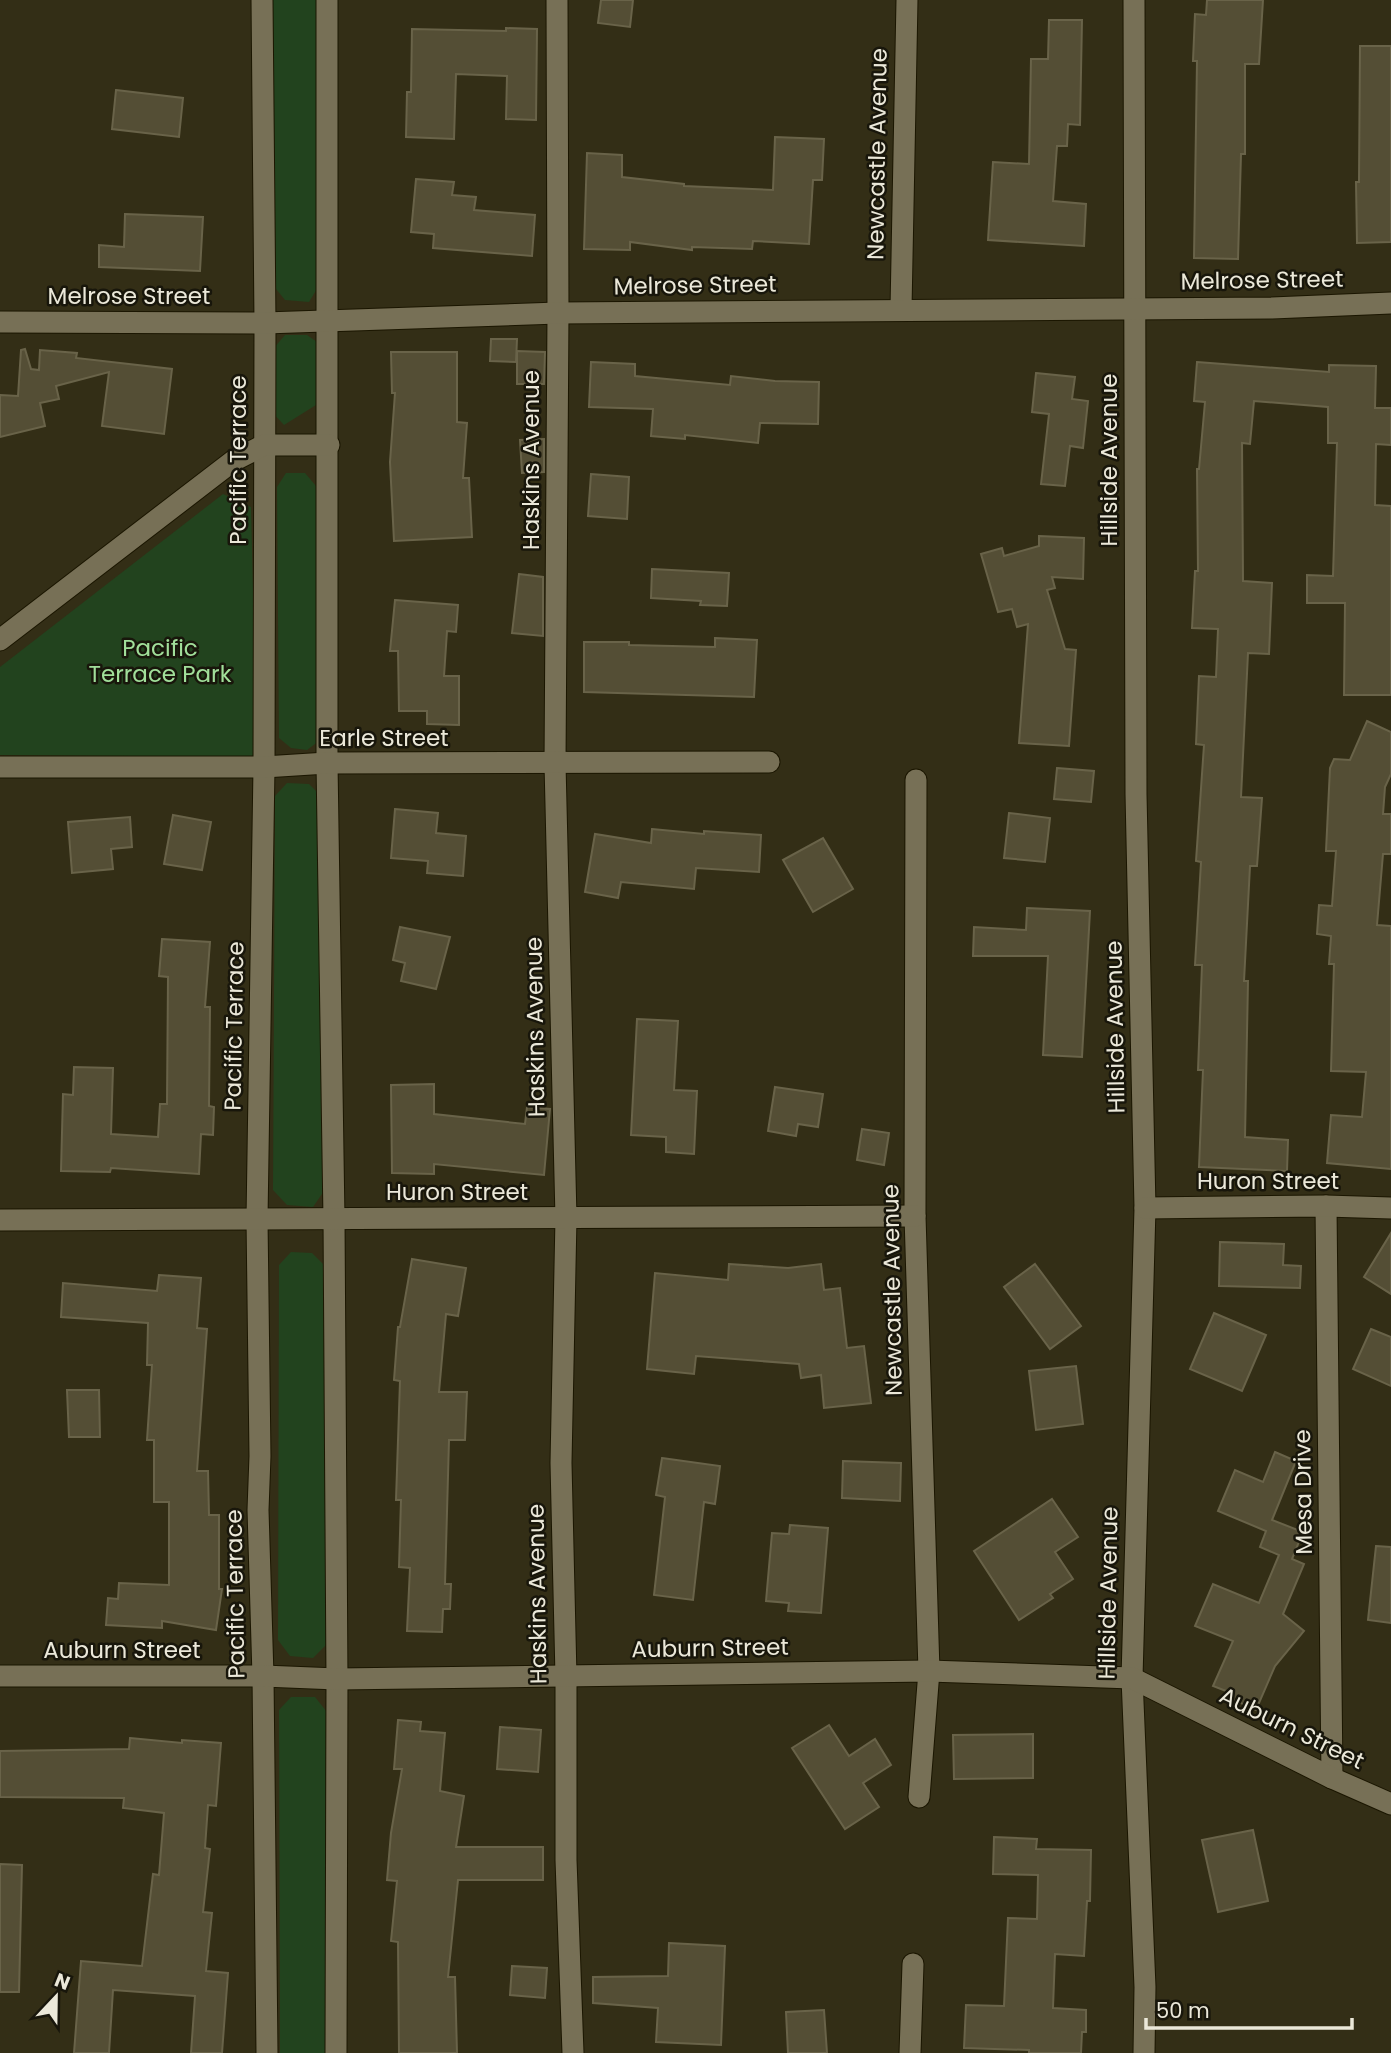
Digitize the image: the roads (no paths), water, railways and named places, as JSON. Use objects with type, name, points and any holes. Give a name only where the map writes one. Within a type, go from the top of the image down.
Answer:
[{"type":"street","name":"Pacific Terrace","points":[[262,0],[265,323],[264,767],[257,1219],[260,1456],[258,1510],[263,1676],[267,2053]]},
{"type":"street","points":[[327,0],[327,763],[334,1219],[336,2053]]},
{"type":"street","name":"Haskins Avenue","points":[[557,0],[555,764],[566,1218],[561,1463],[566,1676],[566,1860],[573,2053]]},
{"type":"street","name":"Newcastle Avenue","points":[[901,309],[907,0]]},
{"type":"street","name":"Hillside Avenue","points":[[1134,0],[1136,794],[1145,1208],[1132,1678],[1145,1987],[1144,2053]]},
{"type":"street","name":"Melrose Street","points":[[0,322],[265,323],[558,313],[1272,308],[1391,303]]},
{"type":"street","points":[[0,640],[233,461],[264,445],[329,445]]},
{"type":"street","name":"Earle Street","points":[[0,767],[769,762]]},
{"type":"street","name":"Newcastle Avenue","points":[[916,780],[915,1216],[929,1671],[919,1797]]},
{"type":"street","name":"Mesa Drive","points":[[1326,1206],[1332,1778]]},
{"type":"street","name":"Huron Street","points":[[1145,1208],[1391,1208]]},
{"type":"street","name":"Huron Street","points":[[0,1220],[915,1216]]},
{"type":"street","name":"Auburn Street","points":[[0,1676],[263,1676],[337,1679],[929,1671],[1132,1678],[1332,1778],[1391,1804]]},
{"type":"street","points":[[910,2053],[913,1964]]},
{"type":"park label","name":"Pacific Terrace Park","points":[[160,661]]}]
